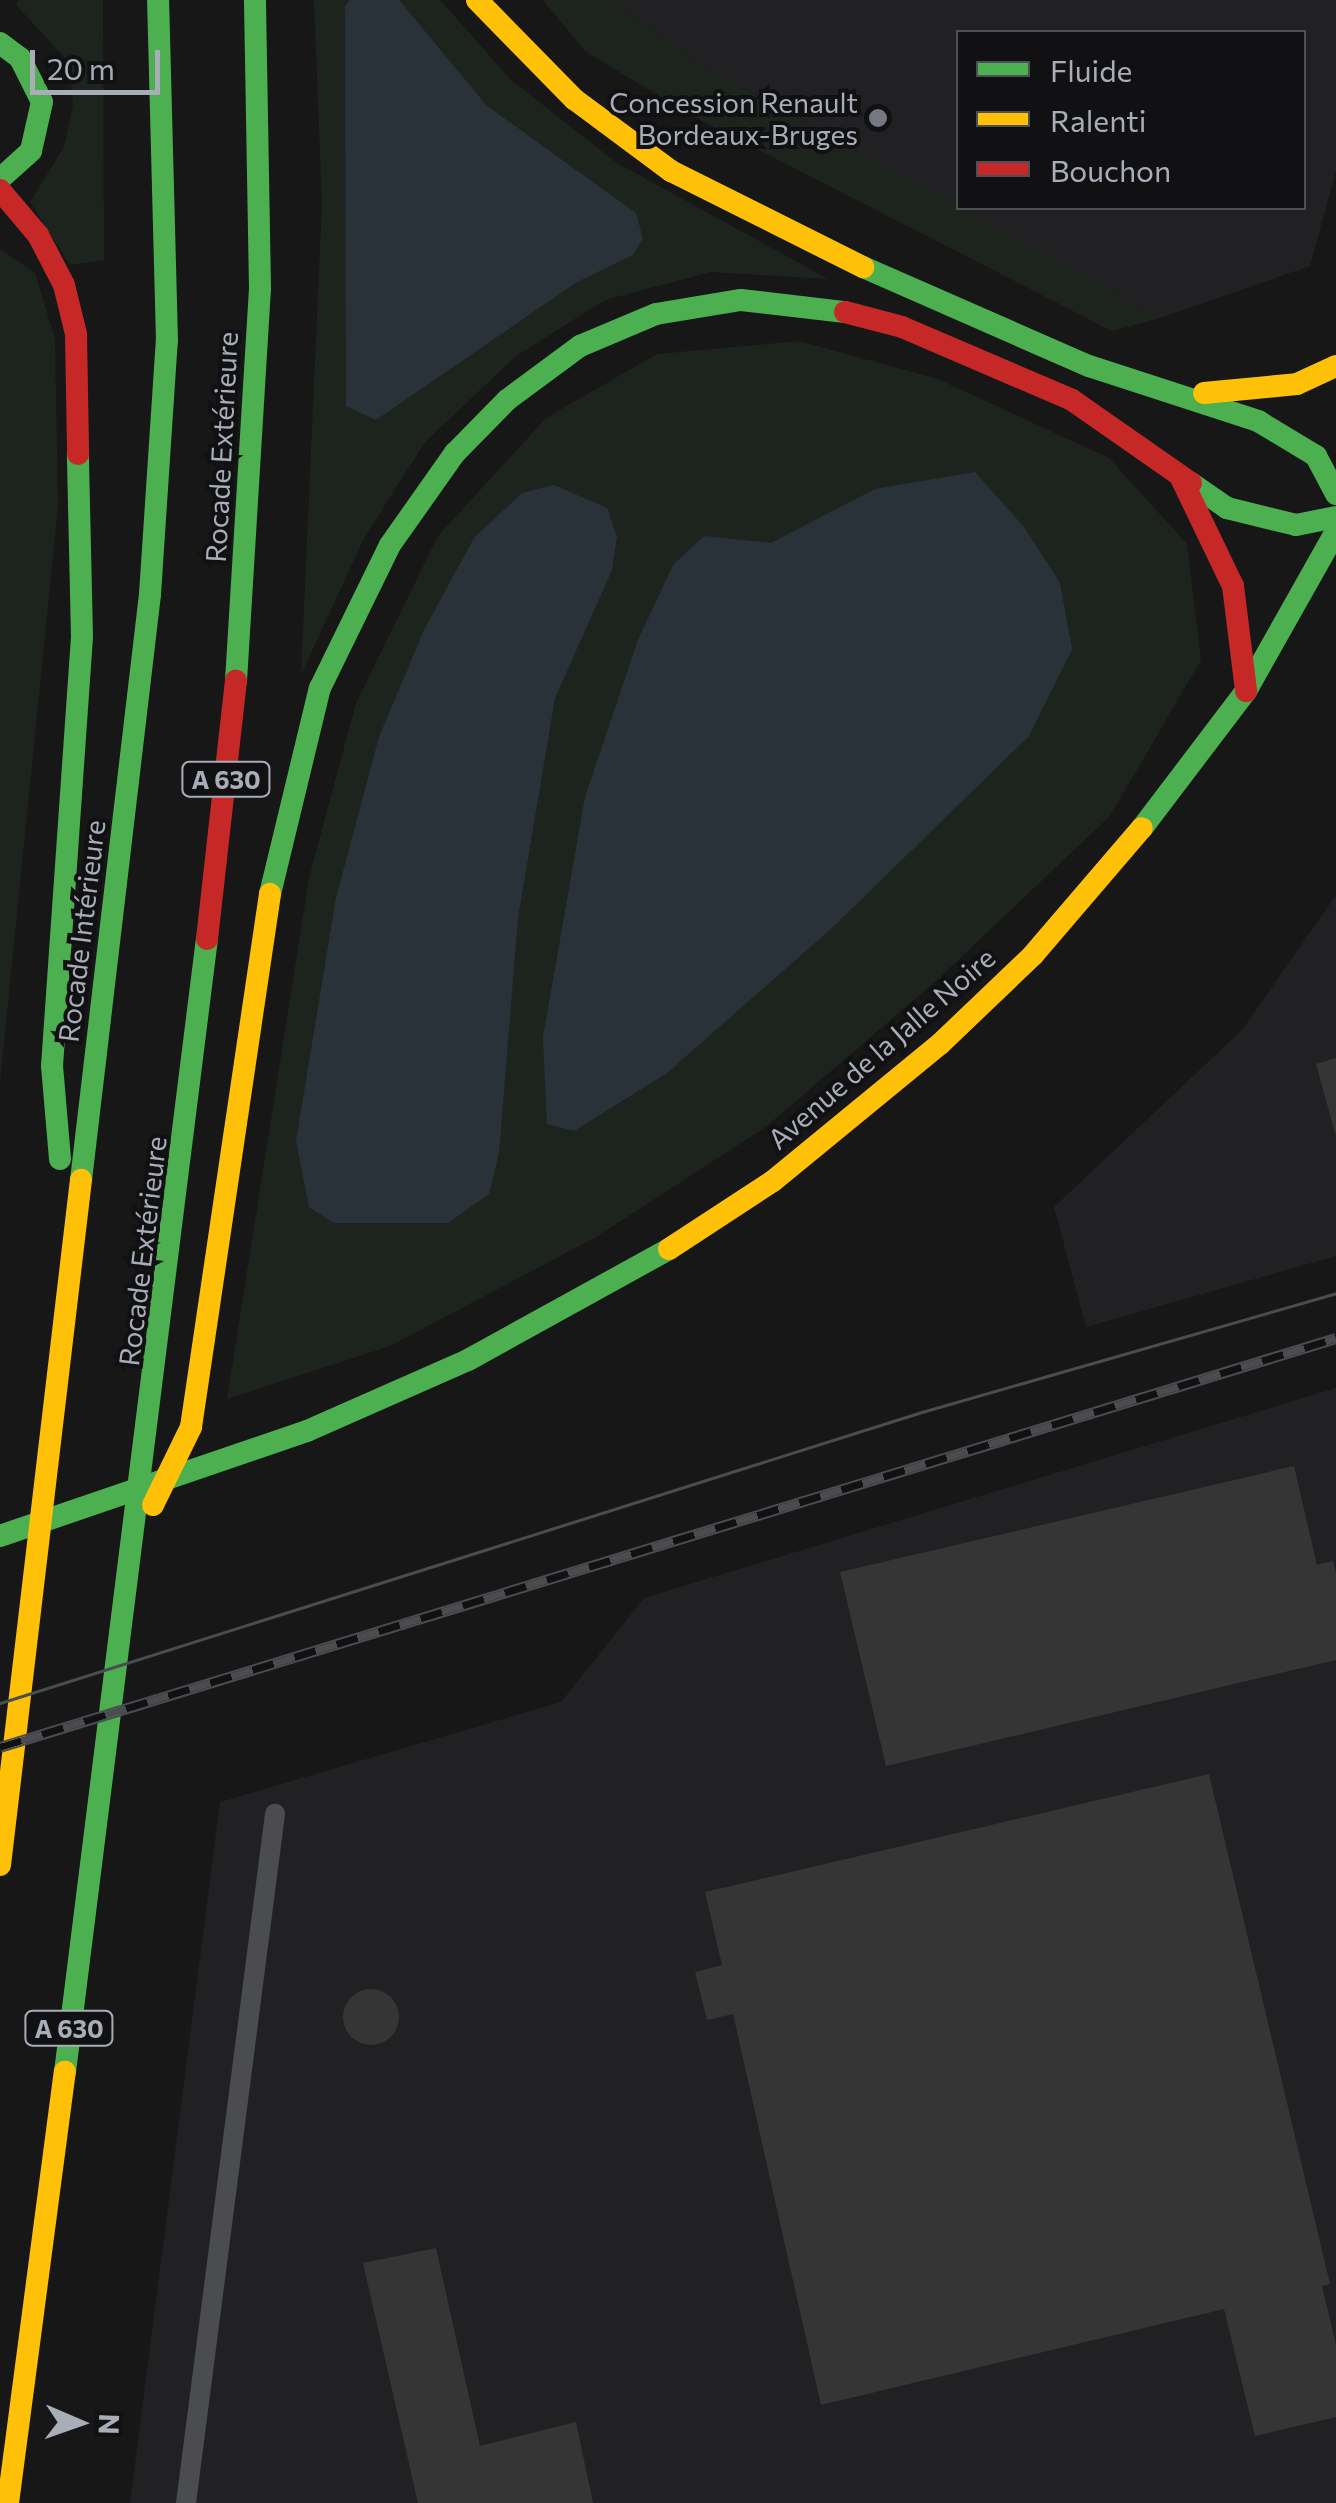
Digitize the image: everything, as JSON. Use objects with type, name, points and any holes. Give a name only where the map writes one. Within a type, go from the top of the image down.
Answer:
[{"type":"main road","name":"Rocade Intérieure","points":[[0,1865],[150,594],[167,340],[158,0]]},
{"type":"main road","name":"Rocade Extérieure","points":[[8,2503],[188,1126],[235,694],[260,289],[255,0]]},
{"type":"main road","points":[[477,0],[574,100],[671,171],[818,247],[1089,366],[1258,421],[1298,442],[1326,470],[1336,494]]},
{"type":"main road","points":[[0,43],[20,58],[42,102],[31,151],[0,179]]},
{"type":"main road","points":[[0,190],[38,235],[64,286],[76,334],[82,637],[52,1066],[70,1258]]},
{"type":"main road","points":[[130,1553],[190,1427],[274,862],[320,688],[390,545],[455,453],[507,400],[580,346],[656,314],[740,300],[824,306],[902,326],[1072,400],[1227,508],[1267,522],[1296,525],[1336,517]]},
{"type":"main road","points":[[1171,393],[1297,384],[1336,366]]},
{"type":"main road","points":[[1180,475],[1233,586],[1246,691]]},
{"type":"main road","name":"Avenue de la Jalle Noire","points":[[0,1536],[307,1431],[468,1360],[635,1272],[843,1127],[1033,955],[1179,784],[1246,691],[1336,531]]},
{"type":"lane","points":[[186,2503],[275,1814]]},
{"type":"shaded area","points":[[19,0],[103,0],[104,260],[70,265],[30,202],[64,147],[73,104],[69,62],[16,5]]},
{"type":"shaded area","points":[[314,0],[440,0],[511,80],[617,163],[828,279],[711,272],[605,300],[516,356],[425,442],[364,538],[301,675],[322,204]]},
{"type":"shaded area","points":[[350,0],[399,0],[487,106],[636,213],[643,238],[633,255],[577,282],[376,420],[346,406],[345,6]]},
{"type":"shaded area","points":[[543,0],[610,0],[702,65],[956,205],[956,210],[964,210],[1160,318],[1112,331],[689,114],[585,51]]},
{"type":"shaded area","name":"Concession Renault Bordeaux-Bruges","points":[[610,0],[1336,0],[1336,171],[1310,266],[1160,318],[964,210],[1306,210],[1306,30],[956,30],[956,206],[702,65]]},
{"type":"shaded area","points":[[0,249],[35,273],[55,339],[58,506],[0,1082]]},
{"type":"shaded area","points":[[799,341],[938,379],[1109,458],[1187,544],[1201,660],[1110,816],[937,980],[767,1126],[596,1237],[390,1346],[227,1399],[309,878],[356,703],[438,536],[546,418],[657,354]]},
{"type":"shaded area","points":[[975,472],[1024,527],[1060,583],[1072,649],[1029,736],[834,926],[667,1073],[574,1131],[547,1124],[543,1037],[585,797],[638,640],[673,565],[704,536],[771,543],[875,489]]},
{"type":"shaded area","points":[[554,485],[607,508],[617,537],[612,570],[555,698],[518,918],[499,1153],[489,1194],[448,1223],[334,1223],[309,1207],[296,1141],[336,898],[379,737],[424,630],[474,538],[522,493]]},
{"type":"shaded area","points":[[1336,895],[1336,1256],[1086,1327],[1054,1207],[1242,1030]]},
{"type":"shaded area","points":[[1336,1388],[1336,2503],[130,2503],[220,1802],[561,1702],[644,1598]]},
{"type":"building","points":[[1336,1058],[1336,1133],[1335,1133],[1316,1064]]},
{"type":"building","points":[[1294,1466],[1317,1565],[1333,1561],[1336,1573],[1336,1660],[886,1766],[840,1572]]},
{"type":"building","points":[[1209,1774],[1330,2284],[1322,2286],[1336,2345],[1336,2417],[1255,2436],[1224,2309],[821,2405],[733,2014],[707,2020],[695,1972],[722,1965],[705,1892]]},
{"type":"building","points":[[371,1989],[391,1997],[399,2017],[391,2037],[371,2045],[351,2037],[343,2017],[351,1997]]},
{"type":"building","points":[[436,2248],[480,2446],[576,2422],[593,2503],[418,2503],[363,2263]]},
{"type":"tram line","points":[[0,1703],[922,1412],[1336,1293]]},
{"type":"railway","points":[[0,1747],[1336,1338]]},
{"type":"traffic: fast","points":[[81,1180],[150,594],[167,341],[158,0]]},
{"type":"traffic: fast","points":[[236,681],[260,289],[255,0]]},
{"type":"traffic: fast","points":[[0,43],[20,58],[42,102],[31,151],[0,179]]},
{"type":"traffic: fast","points":[[863,267],[1089,366],[1258,421],[1316,456],[1336,494]]},
{"type":"traffic: fast","points":[[270,894],[320,688],[390,545],[455,453],[507,400],[580,346],[656,314],[741,300],[845,312]]},
{"type":"traffic: fast","points":[[60,1159],[52,1066],[82,637],[78,454]]},
{"type":"traffic: fast","points":[[1191,483],[1227,508],[1296,525],[1336,517]]},
{"type":"traffic: fast","points":[[1142,828],[1246,691],[1336,531]]},
{"type":"traffic: fast","points":[[65,2072],[207,939]]},
{"type":"traffic: fast","points":[[0,1536],[307,1431],[468,1360],[669,1249]]},
{"type":"traffic: slow","points":[[477,0],[574,99],[671,171],[863,267]]},
{"type":"traffic: slow","points":[[1204,393],[1297,384],[1336,366]]},
{"type":"traffic: slow","points":[[669,1249],[773,1181],[940,1044],[1033,955],[1142,828]]},
{"type":"traffic: slow","points":[[153,1505],[191,1427],[270,894]]},
{"type":"traffic: slow","points":[[0,1865],[81,1180]]},
{"type":"traffic: slow","points":[[8,2503],[65,2072]]},
{"type":"traffic: jam","points":[[0,190],[38,235],[64,285],[76,334],[78,454]]},
{"type":"traffic: jam","points":[[845,312],[902,327],[1072,400],[1191,483]]},
{"type":"traffic: jam","points":[[1181,478],[1233,586],[1246,691]]},
{"type":"traffic: jam","points":[[207,939],[236,681]]},
{"type":"place","name":"Concession Renault Bordeaux-Bruges","points":[[878,118]]}]
